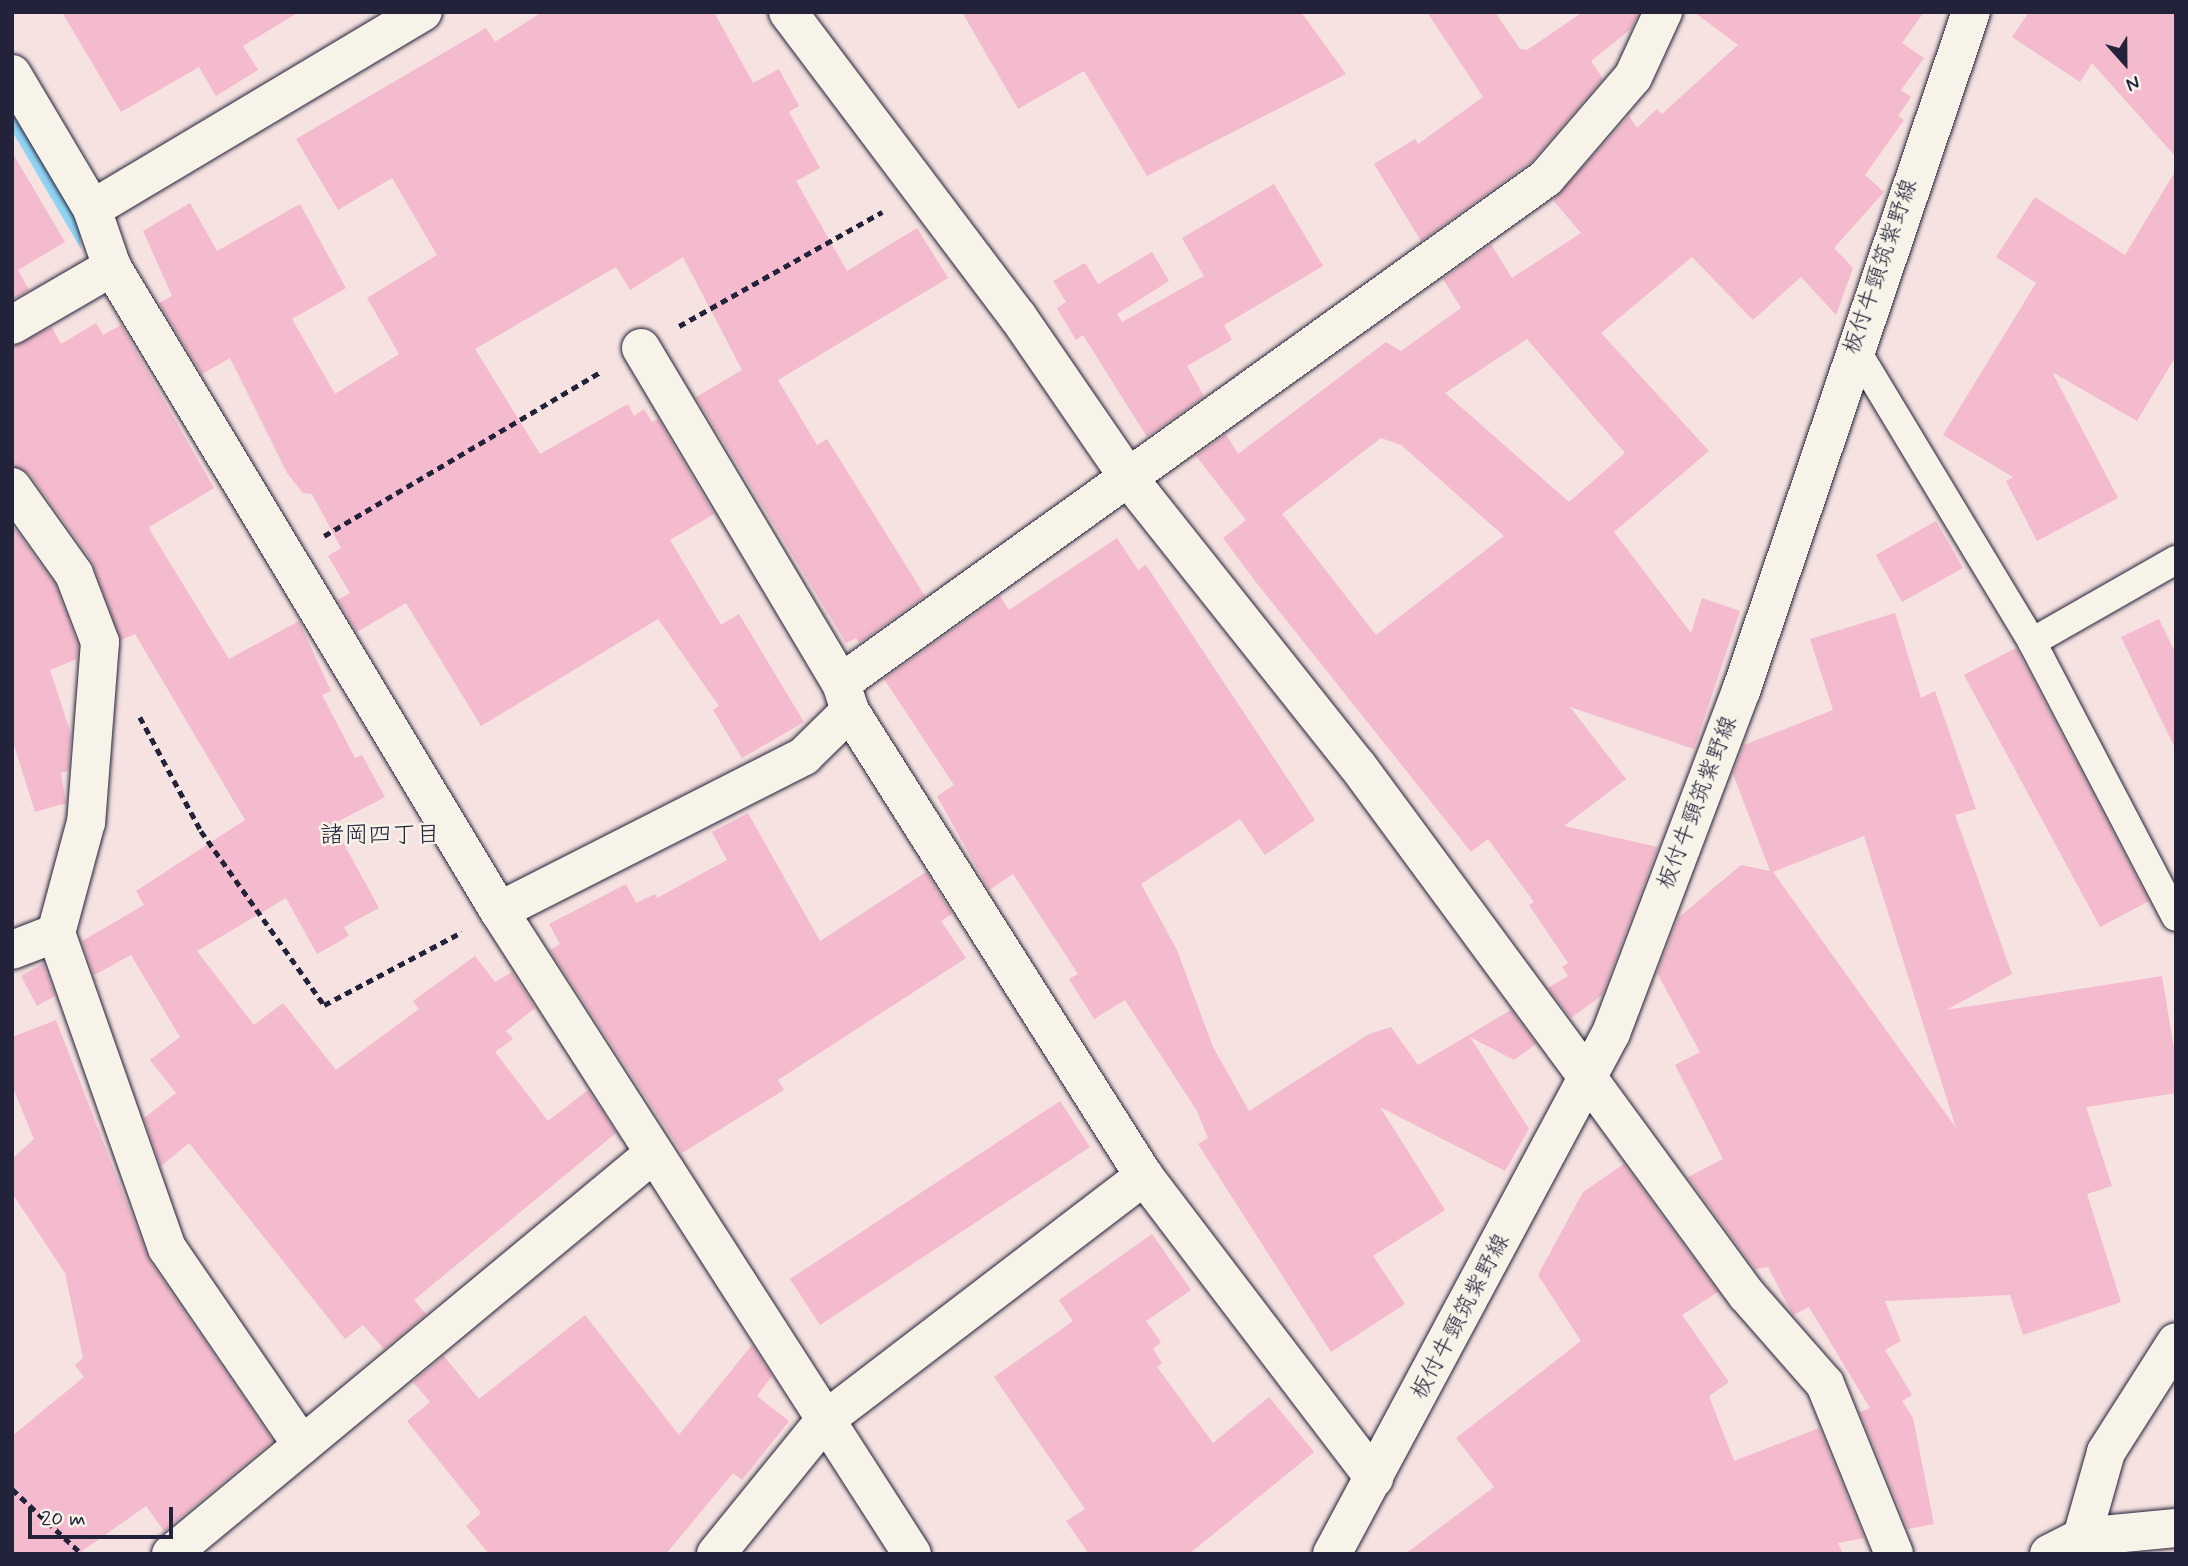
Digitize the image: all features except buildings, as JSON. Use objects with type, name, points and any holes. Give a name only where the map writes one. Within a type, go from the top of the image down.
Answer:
[{"type":"street","points":[[92,209],[423,12]]},
{"type":"street","points":[[788,12],[1130,480],[1357,765],[1747,1295],[1825,1384],[1894,1554]]},
{"type":"street","points":[[499,911],[804,757],[845,697],[922,620],[1130,480],[1546,178],[1633,77],[1662,12]]},
{"type":"street","name":"板付牛頸筑紫野線","points":[[1332,1554],[1611,1033],[1741,691],[1853,345],[1970,12]]},
{"type":"street","points":[[14,82],[92,209],[112,267],[499,911],[652,1155],[912,1554]]},
{"type":"street","points":[[12,325],[112,267]]},
{"type":"street","points":[[641,348],[845,697],[1144,1175],[1374,1478]]},
{"type":"street","points":[[12,487],[74,574],[100,642],[86,822],[56,933],[167,1248],[302,1445]]},
{"type":"street","points":[[12,950],[56,933]]},
{"type":"street","points":[[171,1554],[652,1155]]},
{"type":"street","points":[[716,1554],[825,1420],[1144,1175]]},
{"type":"street","points":[[2065,1546],[2106,1452],[2176,1342]]},
{"type":"street","points":[[2065,1546],[2176,1528]]},
{"type":"lane","points":[[1853,345],[2032,642],[2176,917]]},
{"type":"lane","points":[[2032,642],[2176,559]]},
{"type":"path","points":[[287,558],[641,348],[920,191]]},
{"type":"path","points":[[138,713],[201,831],[324,1005],[350,997],[499,911]]},
{"type":"path","points":[[12,1489],[82,1554]]},
{"type":"water","points":[[18,110],[38,142],[26,148],[35,165],[48,159],[78,212],[81,249],[12,131]]},
{"type":"waterway","points":[[12,113],[49,180]]},
{"type":"district","name":"諸岡四丁目","points":[[380,836]]}]
